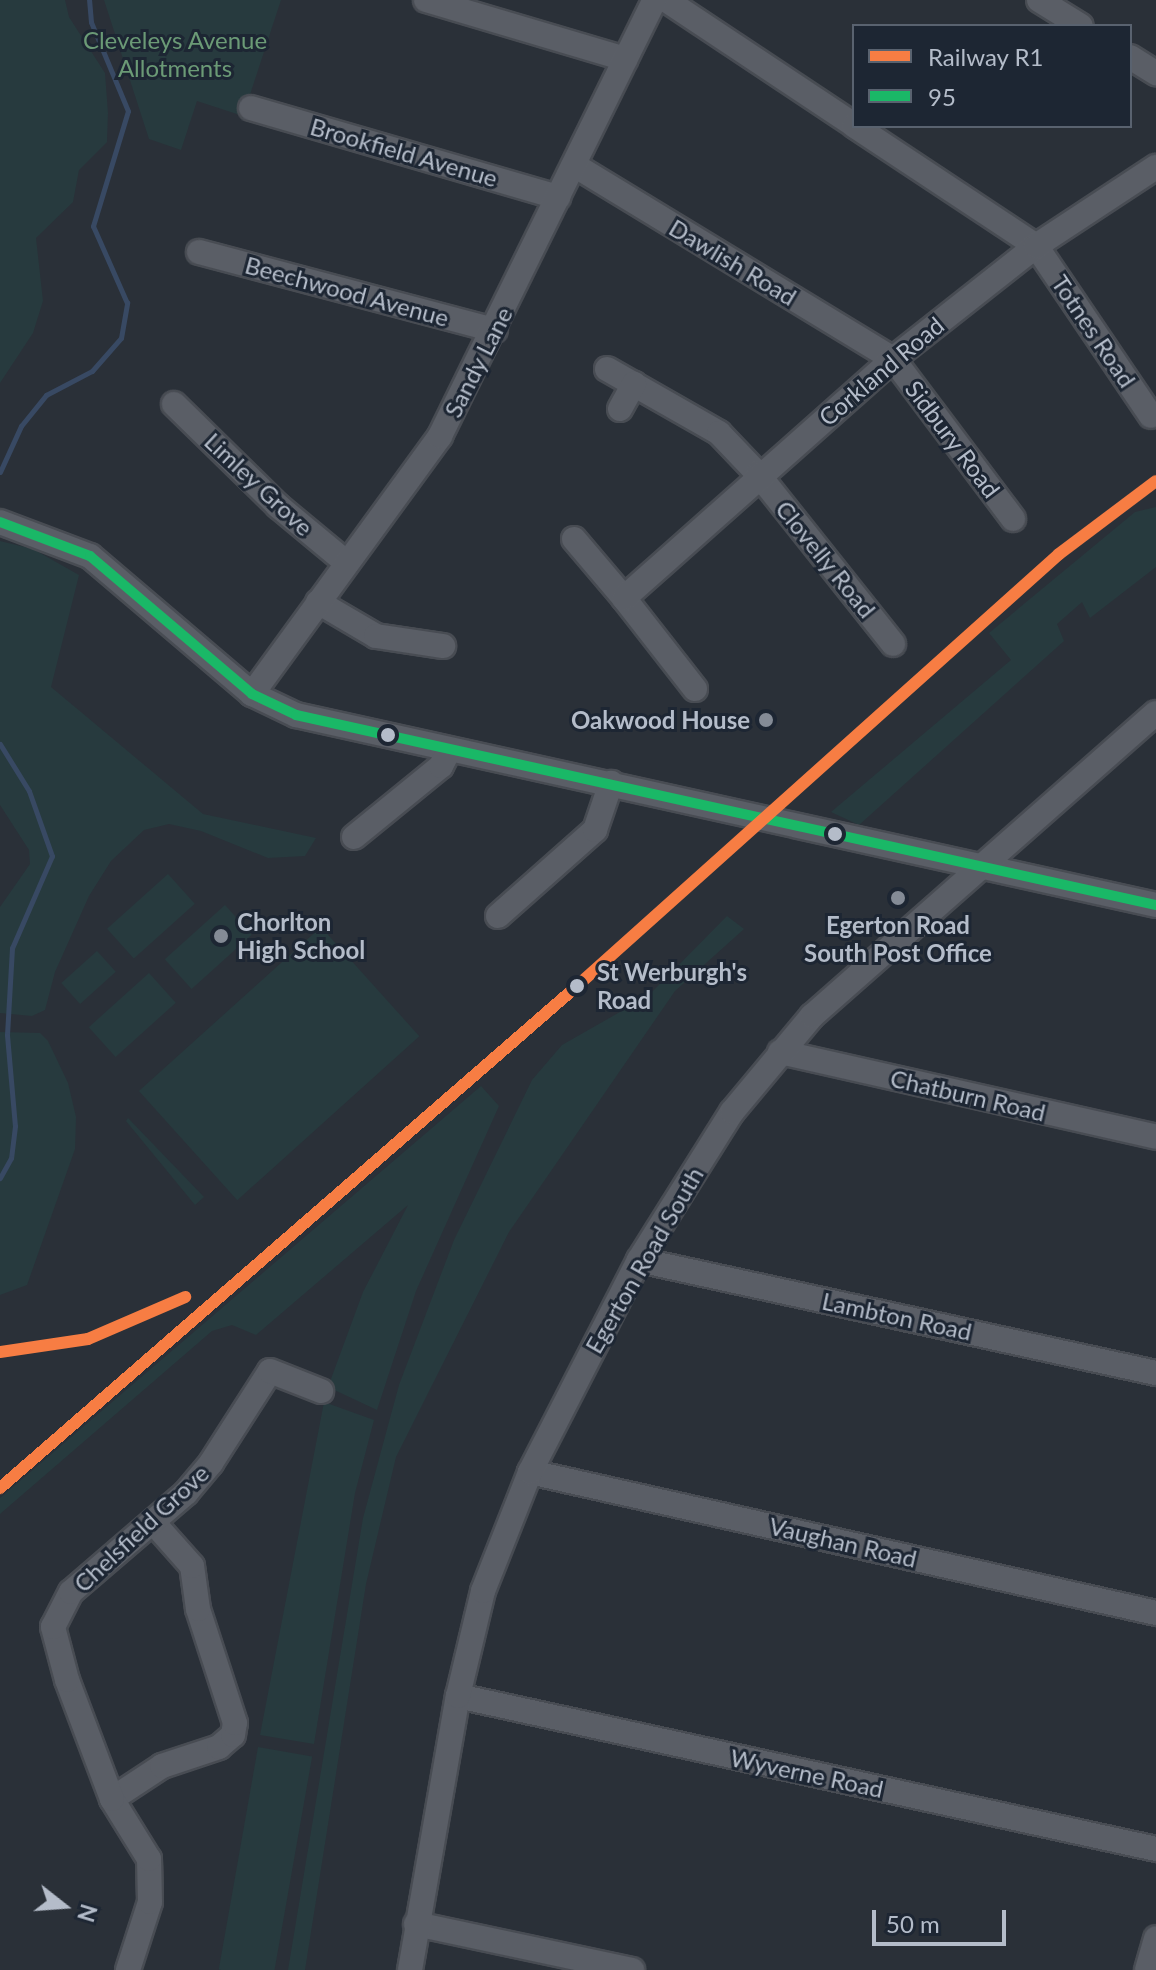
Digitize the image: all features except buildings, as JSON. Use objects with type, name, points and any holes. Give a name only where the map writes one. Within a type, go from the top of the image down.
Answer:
[{"type":"street","points":[[426,0],[625,59]]},
{"type":"street","name":"Sandy Lane","points":[[252,694],[440,436],[495,330],[655,0]]},
{"type":"street","points":[[666,0],[852,124]]},
{"type":"street","points":[[1039,0],[1078,24]]},
{"type":"street","points":[[1132,58],[1156,73]]},
{"type":"street","name":"Brookfield Avenue","points":[[251,108],[558,197]]},
{"type":"street","points":[[858,128],[1036,246]]},
{"type":"street","name":"Dawlish Road","points":[[574,165],[893,359]]},
{"type":"street","name":"Corkland Road","points":[[624,598],[758,474],[893,359],[1036,246],[1156,167]]},
{"type":"street","name":"Totnes Road","points":[[1036,246],[1151,416]]},
{"type":"street","name":"Beechwood Avenue","points":[[199,252],[495,330]]},
{"type":"street","name":"Sidbury Road","points":[[893,359],[1013,519]]},
{"type":"street","name":"Clovelly Road","points":[[607,369],[719,433],[758,474],[893,644]]},
{"type":"street","points":[[620,409],[634,384]]},
{"type":"street","name":"Limley Grove","points":[[174,404],[278,506],[347,563]]},
{"type":"street","points":[[2,522],[90,556],[252,694],[296,715],[1156,905]]},
{"type":"street","points":[[574,539],[695,689]]},
{"type":"street","points":[[318,602],[376,636],[443,646]]},
{"type":"street","name":"Egerton Road South","points":[[410,1970],[458,1696],[483,1591],[530,1472],[639,1260],[732,1112],[812,1016],[1156,713]]},
{"type":"street","points":[[354,837],[441,766],[449,750]]},
{"type":"street","points":[[498,916],[595,830],[611,783]]},
{"type":"street","name":"Chatburn Road","points":[[780,1052],[1156,1137]]},
{"type":"street","name":"Lambton Road","points":[[639,1260],[1156,1373]]},
{"type":"street","name":"Chelsfield Grove","points":[[128,1970],[150,1902],[151,1878],[146,1851],[112,1799],[67,1680],[53,1627],[71,1592],[153,1522],[211,1463],[270,1371],[321,1391]]},
{"type":"street","name":"Vaughan Road","points":[[530,1472],[1156,1613]]},
{"type":"street","points":[[112,1799],[162,1766],[219,1747],[233,1735],[235,1723],[198,1609],[192,1566],[153,1522]]},
{"type":"street","name":"Wyverne Road","points":[[458,1696],[1156,1849]]},
{"type":"street","points":[[416,1924],[632,1970]]},
{"type":"street","points":[[1147,1970],[1156,1938]]},
{"type":"green space","points":[[0,0],[65,0],[69,17],[105,73],[108,113],[107,142],[79,170],[73,202],[36,238],[43,301],[33,333],[0,383]]},
{"type":"green space","name":"Cleveleys Avenue Allotments","points":[[104,0],[281,0],[243,116],[197,101],[181,150],[149,139]]},
{"type":"green space","points":[[1156,507],[1156,567],[1090,618],[1082,602],[1057,624],[1064,641],[859,825],[831,812],[1011,660],[989,633],[1135,512]]},
{"type":"green space","points":[[0,541],[33,549],[79,575],[51,687],[203,814],[316,838],[305,856],[268,858],[201,831],[169,824],[144,830],[111,861],[89,896],[55,972],[45,1010],[32,1016],[0,1013],[0,907],[30,864],[29,850],[0,805]]},
{"type":"green space","points":[[168,874],[195,904],[134,959],[107,929]]},
{"type":"green space","points":[[225,905],[252,935],[192,989],[165,959]]},
{"type":"green space","points":[[727,916],[744,929],[675,991],[509,1232],[396,1457],[366,1584],[305,1970],[288,1970],[363,1518],[399,1385],[454,1240],[532,1080],[562,1045],[648,996]]},
{"type":"green space","points":[[321,927],[419,1036],[237,1200],[139,1091]]},
{"type":"green space","points":[[97,951],[116,972],[80,1004],[61,983]]},
{"type":"green space","points":[[149,973],[176,1003],[116,1057],[89,1027]]},
{"type":"green space","points":[[0,1032],[40,1033],[48,1041],[68,1083],[76,1117],[75,1149],[27,1285],[0,1295]]},
{"type":"green space","points":[[481,1086],[499,1106],[416,1291],[377,1410],[328,1387],[363,1292],[408,1205],[256,1335],[232,1325],[212,1331],[0,1514],[0,1498]]},
{"type":"green space","points":[[128,1118],[204,1197],[195,1205],[126,1121]]},
{"type":"green space","points":[[324,1402],[374,1420],[355,1493],[314,1744],[260,1735]]},
{"type":"green space","points":[[258,1747],[312,1757],[275,1970],[219,1970]]},
{"type":"waterway","points":[[0,472],[21,426],[46,395],[92,371],[121,338],[127,303],[93,226],[128,111],[91,22],[89,0]]},
{"type":"waterway","points":[[0,744],[29,791],[52,856],[12,948],[7,1035],[15,1126],[11,1158],[0,1178]]},
{"type":"rail line","name":"R1","points":[[0,1488],[577,986],[1059,554],[1156,481]]},
{"type":"rail line","name":"R1","points":[[0,1352],[88,1339],[185,1297]]},
{"type":"transit line","name":"95","points":[[0,522],[90,556],[252,694],[296,715],[1156,905]]},
{"type":"place","name":"Oakwood House","points":[[766,720]]},
{"type":"place","name":"Egerton Road South Post Office","points":[[898,898]]},
{"type":"place","name":"Chorlton High School","points":[[221,936]]},
{"type":"place","name":"St Werburgh's Road","points":[[577,986]]}]
